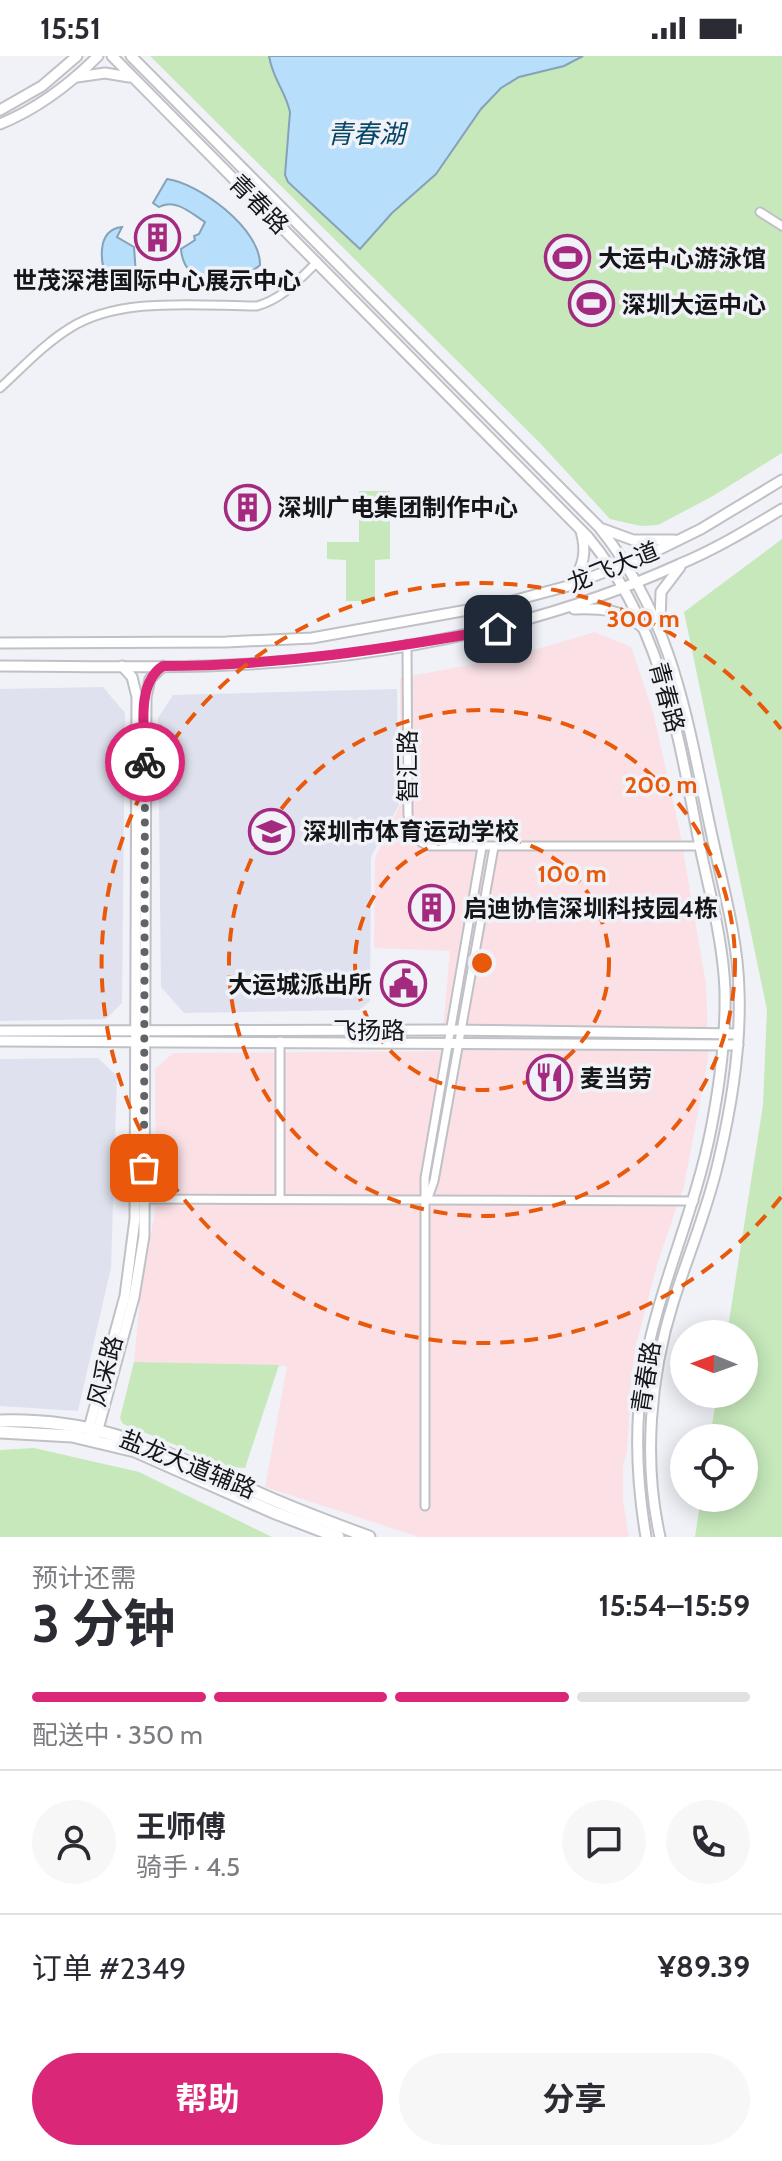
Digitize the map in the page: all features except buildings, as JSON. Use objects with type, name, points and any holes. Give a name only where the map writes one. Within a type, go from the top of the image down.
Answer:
[{"type":"main road","name":"盐龙大道辅路","points":[[0,1421],[40,1421],[160,1449],[278,1502],[369,1537]]},
{"type":"main road","name":"盐龙大道辅路","points":[[0,1432],[93,1432],[338,1537]]},
{"type":"street","points":[[0,110],[42,86],[77,56]]},
{"type":"street","points":[[0,124],[36,107],[98,56]]},
{"type":"street","name":"青春路","points":[[112,56],[577,524],[612,569],[647,631],[672,709],[723,963],[723,1039],[711,1130],[694,1201],[666,1282],[643,1374],[638,1459],[646,1537]]},
{"type":"street","name":"青春路","points":[[131,56],[599,527],[639,582],[661,629],[681,690],[733,936],[740,992],[732,1098],[714,1183],[671,1307],[659,1365],[651,1446],[660,1537]]},
{"type":"street","points":[[140,56],[144,70]]},
{"type":"street","points":[[74,78],[105,73],[135,79]]},
{"type":"street","points":[[760,212],[782,226]]},
{"type":"street","points":[[0,388],[54,340],[93,316],[146,306],[257,306],[271,302],[317,262]]},
{"type":"street","name":"龙飞大道","points":[[0,643],[226,642],[312,638],[501,604],[568,586],[627,564],[681,539],[782,480]]},
{"type":"street","name":"龙飞大道","points":[[0,666],[163,666],[281,661],[498,629],[639,582],[683,563],[782,509]]},
{"type":"street","points":[[568,586],[584,558],[584,543],[577,524]]},
{"type":"street","points":[[599,527],[633,540],[681,539]]},
{"type":"street","points":[[661,629],[661,592],[683,563]]},
{"type":"street","points":[[563,609],[612,611],[636,621],[647,631]]},
{"type":"street","name":"智汇路","points":[[407,644],[410,830],[417,841],[430,846],[482,847],[700,846]]},
{"type":"street","name":"风采路","points":[[93,1432],[138,1278],[144,1236],[137,697],[132,677],[122,666]]},
{"type":"street","name":"风采路","points":[[93,1432],[125,1296],[133,1246],[146,697],[150,679],[163,666]]},
{"type":"street","points":[[425,1506],[425,1178],[454,1042],[482,847]]},
{"type":"street","points":[[456,1030],[494,847]]},
{"type":"street","name":"飞扬路","points":[[0,1041],[139,1035],[456,1030],[738,1040]]},
{"type":"street","name":"飞扬路","points":[[0,1031],[280,1041],[723,1039]]},
{"type":"street","points":[[280,1041],[280,1199]]},
{"type":"street","points":[[145,1199],[694,1201]]},
{"type":"shaded area","points":[[595,632],[631,647],[653,712],[680,832],[706,984],[707,1010],[708,1060],[684,1186],[657,1265],[636,1345],[627,1452],[623,1466],[623,1501],[629,1537],[419,1537],[265,1487],[287,1366],[134,1362],[140,1299],[156,1204],[155,1069],[173,1053],[441,1051],[450,951],[374,948],[375,858],[400,805],[400,678],[506,658]]},
{"type":"shaded area","points":[[103,687],[125,713],[122,1003],[106,1019],[0,1021],[0,689]]},
{"type":"shaded area","name":"深圳市体育运动学校","points":[[397,689],[399,805],[371,857],[370,1001],[359,1010],[184,1013],[161,987],[158,718],[173,695]]},
{"type":"shaded area","points":[[98,1058],[117,1076],[111,1268],[78,1411],[0,1406],[0,1059]]},
{"type":"green space","name":"深圳大运中心","points":[[150,56],[782,56],[782,453],[713,496],[658,525],[641,526],[610,519],[540,443]]},
{"type":"green space","points":[[359,491],[390,491],[390,559],[375,560],[375,601],[346,601],[346,560],[327,559],[327,542],[359,542]]},
{"type":"green space","points":[[782,539],[782,1537],[695,1537],[699,1512],[758,1512],[758,1424],[712,1424],[715,1408],[758,1408],[758,1320],[729,1320],[763,1105],[767,1010],[684,612]]},
{"type":"green space","points":[[134,1362],[279,1365],[245,1468],[231,1467],[123,1424],[120,1418]]},
{"type":"green space","points":[[34,1448],[139,1472],[272,1537],[0,1537],[0,1450]]},
{"type":"water","name":"青春湖","points":[[269,56],[583,56],[564,66],[519,77],[501,88],[481,109],[436,174],[392,213],[360,249],[288,182],[285,175],[290,112]]},
{"type":"water","points":[[167,179],[195,189],[226,210],[250,237],[258,251],[260,265],[238,278],[225,281],[201,278],[191,272],[184,263],[181,249],[195,240],[194,236],[199,234],[205,222],[177,205],[159,207],[153,203]]},
{"type":"water","points":[[122,227],[117,237],[134,247],[136,274],[114,285],[109,283],[106,276],[102,249],[107,234]]},
{"type":"way so far","points":[[144,1168],[145,762]]},
{"type":"place","name":"世茂深港国际中心展示中心","points":[[157,238]]},
{"type":"place","name":"大运中心游泳馆","points":[[567,258]]},
{"type":"place","name":"深圳大运中心","points":[[591,304]]},
{"type":"place","name":"深圳广电集团制作中心","points":[[247,507]]},
{"type":"place","name":"深圳市体育运动学校","points":[[272,831]]},
{"type":"place","name":"启迪协信深圳科技园4栋","points":[[432,908]]},
{"type":"place","name":"大运城派出所","points":[[403,984]]},
{"type":"place","name":"麦当劳","points":[[549,1078]]},
{"type":"route","points":[[145,762],[146,691],[154,673],[163,666],[249,664],[349,654],[498,629]]}]
